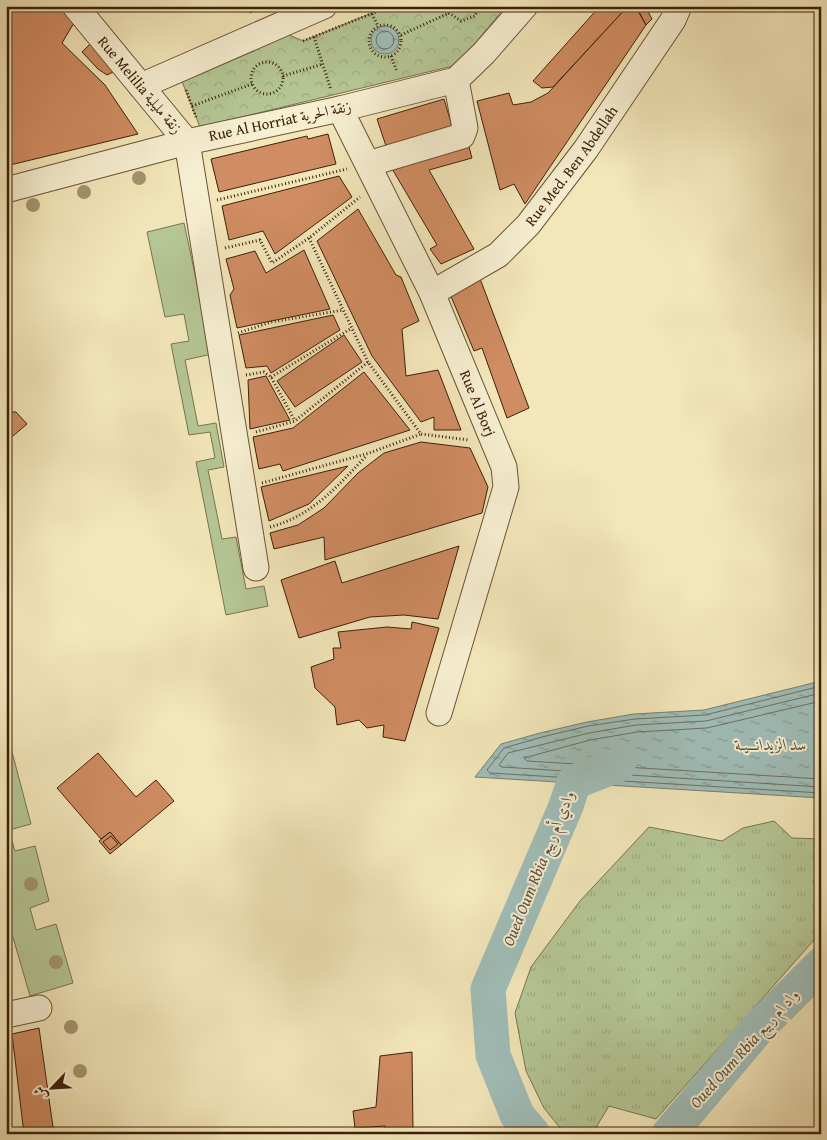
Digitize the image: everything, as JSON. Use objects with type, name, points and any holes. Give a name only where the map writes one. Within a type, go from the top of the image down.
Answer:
[{"type":"street","name":"Rue Melilia زنقة مليلية","points":[[75,6],[187,142]]},
{"type":"street","points":[[141,86],[324,6]]},
{"type":"street","name":"Rue Al Horriat زنقة الحرية","points":[[6,190],[336,101],[456,80],[484,53],[525,6]]},
{"type":"street","name":"Rue Med. Ben Abdellah","points":[[432,293],[498,255],[528,225],[586,149],[672,11]]},
{"type":"street","points":[[373,173],[462,136],[465,128],[456,80]]},
{"type":"street","name":"Rue Al Borj","points":[[336,101],[432,293],[504,467],[506,487],[439,713]]},
{"type":"street","points":[[187,142],[256,568]]},
{"type":"street","points":[[6,1015],[39,1008]]},
{"type":"path","points":[[302,42],[391,6]]},
{"type":"path","points":[[447,6],[449,13],[454,19],[468,20],[475,16],[479,6]]},
{"type":"path","points":[[401,35],[449,13]]},
{"type":"path","points":[[372,14],[378,26]]},
{"type":"path","points":[[389,24],[398,30],[401,35],[400,48],[391,56],[384,57],[372,50],[370,37],[378,26],[389,24]]},
{"type":"path","points":[[314,37],[336,101]]},
{"type":"path","points":[[391,56],[398,77]]},
{"type":"path","points":[[261,63],[276,64],[283,76],[280,88],[270,94],[259,92],[252,84],[252,71],[261,63]]},
{"type":"path","points":[[283,76],[323,64]]},
{"type":"path","points":[[192,106],[252,84]]},
{"type":"path","points":[[185,88],[197,119]]},
{"type":"path","points":[[197,205],[373,173]]},
{"type":"path","points":[[205,252],[260,240],[272,263],[309,238],[373,173]]},
{"type":"path","points":[[309,238],[368,362],[421,434]]},
{"type":"path","points":[[219,339],[271,322],[343,310]]},
{"type":"path","points":[[271,377],[352,328]]},
{"type":"path","points":[[234,439],[296,421],[368,362]]},
{"type":"path","points":[[225,379],[264,372],[271,377],[296,421]]},
{"type":"path","points":[[242,488],[368,453],[421,434],[494,443]]},
{"type":"path","points":[[250,532],[285,523],[309,510],[323,500],[368,453]]},
{"type":"green space","points":[[389,6],[506,6],[457,65],[200,127],[181,79],[287,34],[303,41]]},
{"type":"green space","points":[[184,223],[212,354],[185,360],[198,426],[216,423],[224,467],[208,470],[222,539],[236,537],[246,589],[264,586],[268,606],[226,615],[196,462],[215,458],[210,432],[189,435],[171,344],[189,341],[184,314],[165,317],[147,232]]},
{"type":"green space","points":[[11,748],[31,824],[9,830],[15,851],[35,846],[49,901],[30,908],[36,930],[56,924],[73,983],[30,996],[12,934],[6,935],[6,750]]},
{"type":"green space","points":[[774,821],[792,838],[821,839],[821,932],[656,1119],[609,1106],[592,1134],[565,1134],[544,1108],[526,1071],[515,1013],[531,967],[580,901],[649,827],[722,841],[743,828]]},
{"type":"water","points":[[385,26],[395,30],[399,40],[395,50],[385,54],[375,50],[371,40],[375,30]]},
{"type":"water","name":"سد الزيدانـــيـة","points":[[821,681],[821,798],[475,777],[501,744],[540,733],[634,714],[704,710]]},
{"type":"building","points":[[6,6],[59,6],[75,21],[62,43],[105,85],[138,134],[6,166]]},
{"type":"building","points":[[600,6],[628,6],[553,87],[542,88],[533,81]]},
{"type":"building","points":[[628,6],[635,6],[646,25],[525,204],[514,184],[500,190],[477,101],[509,93],[513,105],[531,102],[548,93]]},
{"type":"building","points":[[636,6],[645,6],[652,19],[646,25]]},
{"type":"building","points":[[96,38],[113,72],[107,75],[98,69],[82,52]]},
{"type":"building","points":[[444,99],[452,126],[386,146],[377,119]]},
{"type":"building","points":[[328,134],[336,164],[219,192],[211,159],[307,136],[308,139]]},
{"type":"building","points":[[469,147],[472,158],[429,170],[474,249],[441,264],[430,249],[437,245],[391,167]]},
{"type":"building","points":[[339,176],[352,197],[275,254],[263,231],[229,240],[222,206]]},
{"type":"building","points":[[358,209],[396,275],[401,277],[419,321],[402,329],[406,376],[438,370],[461,430],[434,430],[434,417],[421,422],[372,356],[317,241]]},
{"type":"building","points":[[304,250],[330,309],[237,328],[230,295],[234,289],[226,259],[255,251],[266,273]]},
{"type":"building","points":[[479,276],[529,408],[507,418],[482,348],[474,351],[450,294]]},
{"type":"building","points":[[333,315],[340,330],[271,373],[267,366],[246,368],[239,335]]},
{"type":"building","points":[[344,335],[362,362],[295,407],[277,381]]},
{"type":"building","points":[[364,372],[410,430],[283,471],[280,464],[259,469],[253,437],[293,428]]},
{"type":"building","points":[[266,376],[290,420],[250,429],[248,380]]},
{"type":"building","points":[[6,412],[16,412],[27,424],[6,442]]},
{"type":"building","points":[[421,442],[470,448],[488,487],[482,513],[325,560],[324,537],[274,549],[270,533],[298,525],[324,508],[358,473],[384,453]]},
{"type":"building","points":[[348,466],[309,504],[269,521],[261,487]]},
{"type":"building","points":[[459,546],[438,619],[404,615],[370,617],[299,638],[281,580],[335,561],[342,583]]},
{"type":"building","points":[[412,622],[439,628],[405,741],[383,737],[384,725],[367,728],[359,720],[337,725],[335,707],[315,688],[311,667],[334,659],[333,648],[341,648],[338,632],[387,627],[411,629]]},
{"type":"building","points":[[98,753],[136,797],[156,780],[174,801],[121,845],[110,832],[101,839],[57,788]]},
{"type":"building","points":[[110,832],[121,845],[110,854],[99,841]]},
{"type":"building","points":[[111,836],[118,844],[110,850],[103,842]]},
{"type":"building","points":[[39,1028],[54,1134],[24,1134],[12,1034]]},
{"type":"building","points":[[412,1052],[413,1132],[418,1134],[386,1134],[385,1126],[355,1128],[353,1111],[376,1107],[380,1056]]},
{"type":"waterway","name":"Oued Oum Rbia وادي أم ربيع","points":[[533,1134],[517,1115],[493,1055],[488,989],[566,806],[574,782],[618,765]]},
{"type":"waterway","name":"Oued Oum Rbia واد ام ربيع","points":[[669,1134],[759,1027],[821,965]]}]
